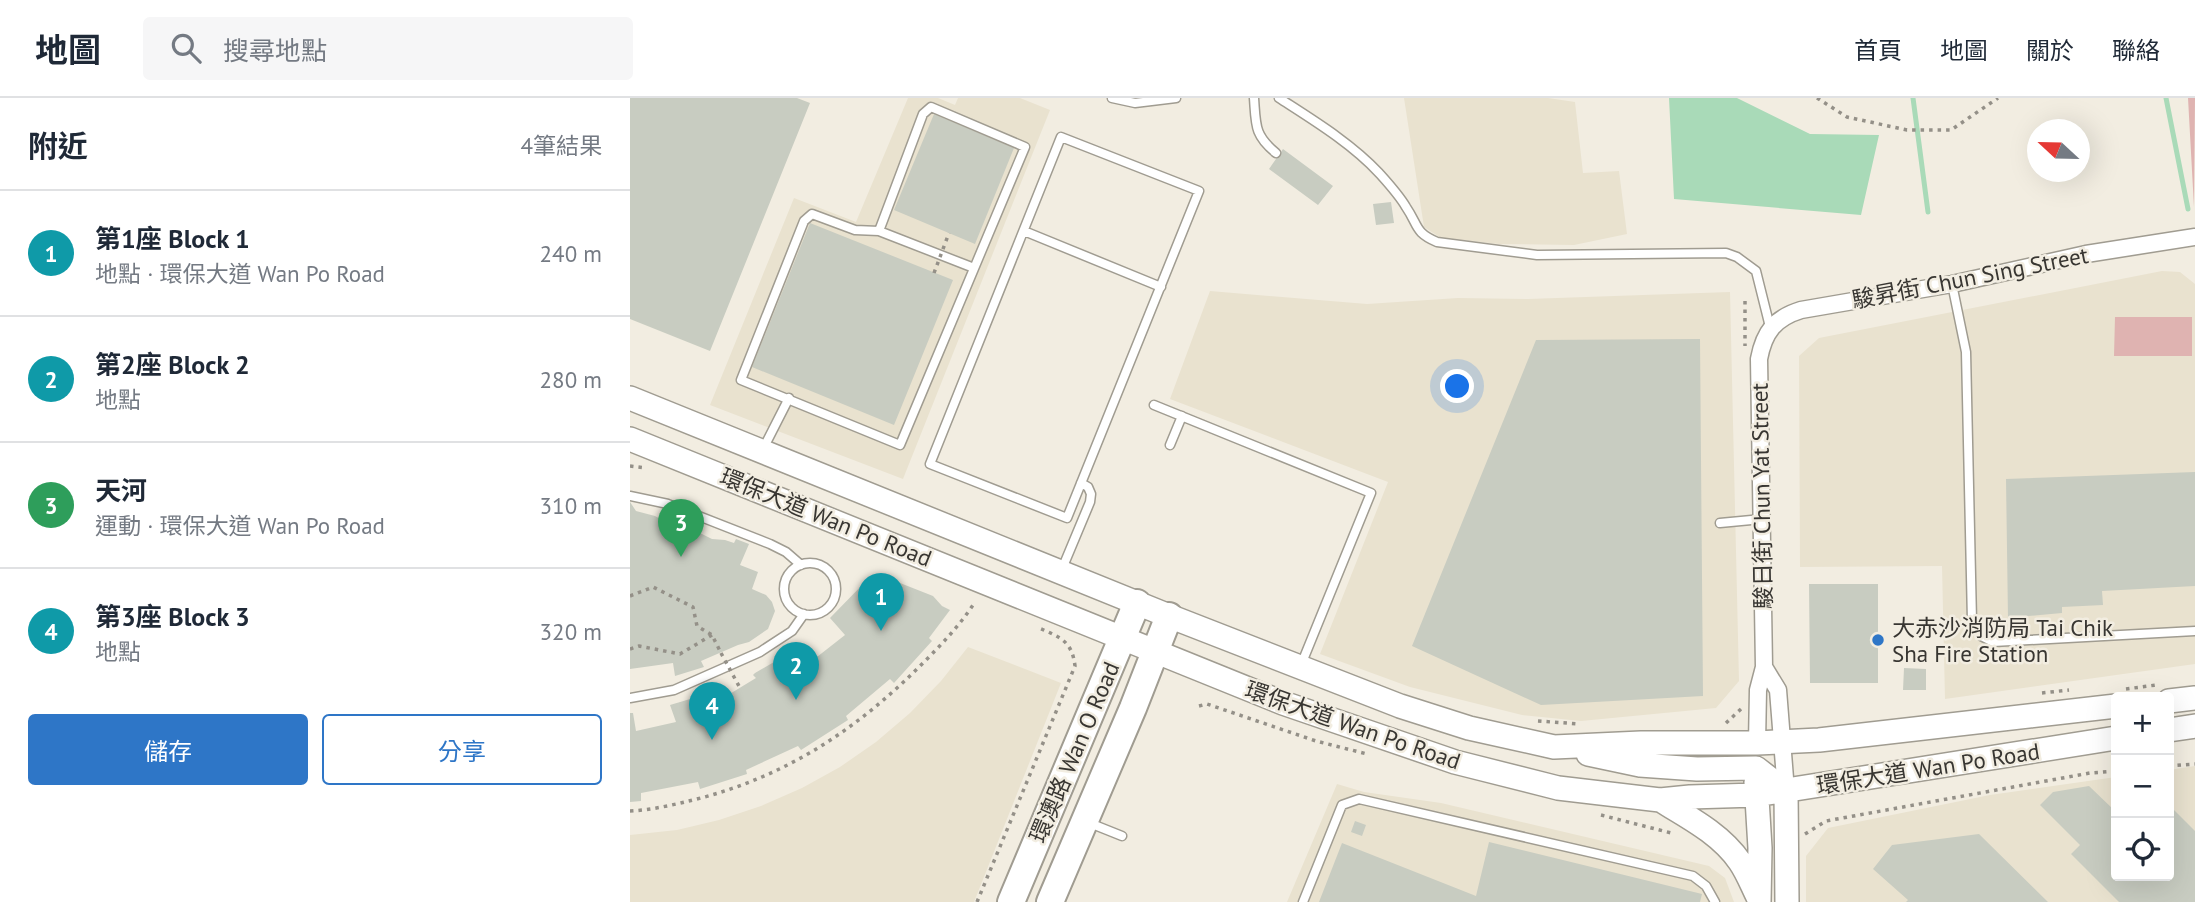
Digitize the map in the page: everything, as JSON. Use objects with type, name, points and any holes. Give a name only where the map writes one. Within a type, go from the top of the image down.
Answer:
[{"type":"main road","name":"環保大道 Wan Po Road","points":[[630,398],[1300,668],[1469,729],[1554,747],[1819,740],[2111,707]]},
{"type":"main road","name":"環保大道 Wan Po Road","points":[[630,439],[1283,703],[1455,762],[1558,788],[1660,800],[1756,795],[2111,739]]},
{"type":"main road","name":"環澳路 Wan O Road","points":[[1012,902],[1137,603]]},
{"type":"main road","name":"環澳路 Wan O Road","points":[[1050,902],[1170,616]]},
{"type":"main road","points":[[2174,700],[2195,698]]},
{"type":"main road","points":[[2174,729],[2195,726]]},
{"type":"main road","name":"駿日街 Chun Yat Street","points":[[1757,743],[1759,901]]},
{"type":"main road","points":[[1554,747],[1640,765],[1697,769],[1756,768],[1786,791]]},
{"type":"main road","name":"駿日街 Chun Yat Street","points":[[1786,791],[1787,902]]},
{"type":"main road","points":[[1660,800],[1708,830],[1729,849],[1745,870],[1759,901]]},
{"type":"street","name":"駿昇街 Chun Sing Street","points":[[1770,327],[1782,317],[1801,310],[1952,284],[2086,254],[2195,237]]},
{"type":"street","name":"駿昇街 Chun Sing Street","points":[[2175,240],[2195,244]]},
{"type":"street","name":"駿日街 Chun Yat Street","points":[[1757,743],[1758,690],[1764,667],[1759,359],[1770,327]]},
{"type":"street","name":"駿日街 Chun Yat Street","points":[[1764,667],[1778,690],[1786,791]]},
{"type":"lane","points":[[1112,98],[1135,103],[1176,98]]},
{"type":"lane","points":[[1254,98],[1258,134],[1276,153]]},
{"type":"lane","points":[[1279,98],[1326,129],[1378,172],[1406,207],[1419,231],[1437,242],[1537,255],[1726,253],[1737,257],[1756,271],[1770,327]]},
{"type":"lane","points":[[879,231],[923,114],[931,107],[1025,147],[900,445],[741,380],[804,221],[813,214],[855,230],[879,231],[974,268]]},
{"type":"lane","points":[[1061,137],[1199,191],[1161,287],[1067,518],[930,464],[1061,137]]},
{"type":"lane","points":[[1024,231],[1161,287]]},
{"type":"lane","points":[[1952,284],[1966,352],[1972,621],[1980,636],[1993,642],[2195,631]]},
{"type":"lane","points":[[762,450],[789,398]]},
{"type":"lane","points":[[1154,405],[1371,493],[1300,668]]},
{"type":"lane","points":[[1170,445],[1182,416]]},
{"type":"lane","points":[[1061,572],[1090,502],[1088,487],[1081,483]]},
{"type":"lane","points":[[630,496],[668,504],[770,544],[786,552],[801,565]]},
{"type":"lane","points":[[1720,523],[1762,519]]},
{"type":"lane","points":[[818,564],[827,568],[836,583],[836,592],[828,608],[813,615],[804,614],[790,605],[785,591],[789,575],[801,565],[818,564]]},
{"type":"lane","points":[[630,698],[674,690],[760,652],[792,631],[804,614]]},
{"type":"lane","points":[[1303,902],[1342,805],[1359,799],[1693,876],[1706,886],[1715,902]]},
{"type":"lane","points":[[1084,821],[1122,836]]},
{"type":"path","points":[[1816,98],[1847,117],[1907,130],[1951,130],[1998,98]]},
{"type":"path","points":[[934,273],[949,233]]},
{"type":"path","points":[[630,596],[653,587],[693,607],[697,626],[712,635],[740,688]]},
{"type":"path","points":[[630,811],[671,805],[738,786],[789,765],[823,745],[897,691],[943,643],[973,605]]},
{"type":"path","points":[[977,902],[1075,666],[1073,652],[1061,638],[1038,627]]},
{"type":"path","points":[[630,649],[639,644],[680,654],[712,635]]},
{"type":"path","points":[[1199,706],[1207,704]]},
{"type":"path","points":[[1724,724],[1733,719]]},
{"type":"path","points":[[1531,721],[1586,725]]},
{"type":"path","points":[[2174,766],[2195,764]]},
{"type":"path","points":[[1807,835],[1826,821],[2111,771]]},
{"type":"shaded area","points":[[908,98],[938,98],[955,105],[958,98],[1020,98],[1050,110],[903,479],[710,405],[794,198],[856,222]]},
{"type":"shaded area","points":[[1404,98],[1548,98],[1575,102],[1583,173],[1619,171],[1627,234],[1574,245],[1499,244],[1441,238],[1424,227]]},
{"type":"shaded area","points":[[1669,98],[1737,98],[1810,134],[1879,135],[1861,215],[1674,199]]},
{"type":"shaded area","points":[[2188,98],[2195,98],[2194,207]]},
{"type":"shaded area","points":[[2162,271],[2180,272],[2195,284],[2195,664],[1945,699],[1942,566],[1800,567],[1799,356],[1819,338]]},
{"type":"shaded area","points":[[1210,291],[1367,304],[1458,298],[1528,299],[1730,292],[1739,681],[1716,708],[1581,721],[1522,715],[1410,687],[1320,654],[1388,482],[1170,399]]},
{"type":"shaded area","points":[[2115,317],[2192,317],[2192,356],[2114,356]]},
{"type":"shaded area","points":[[968,647],[1061,683],[974,902],[630,902],[630,835],[677,830],[719,820],[761,806],[840,767],[876,742],[910,713],[941,681]]},
{"type":"shaded area","points":[[2195,766],[2195,902],[1806,902],[1806,856],[1828,828],[1990,795],[2111,778],[2111,881],[2174,881],[2174,769]]},
{"type":"shaded area","points":[[1337,784],[1364,792],[1441,803],[1709,866],[1725,878],[1734,902],[1287,902]]},
{"type":"building","points":[[630,98],[797,98],[810,103],[710,351],[630,319]]},
{"type":"building","points":[[934,114],[1014,148],[975,244],[894,210]]},
{"type":"building","points":[[1283,149],[1333,186],[1318,205],[1269,169]]},
{"type":"building","points":[[1391,202],[1394,223],[1376,225],[1373,204]]},
{"type":"building","points":[[810,223],[953,280],[894,425],[752,367]]},
{"type":"building","points":[[1700,339],[1703,696],[1541,705],[1412,646],[1536,340]]},
{"type":"building","points":[[2195,472],[2195,586],[2102,591],[2103,605],[2062,607],[2062,613],[2008,618],[2006,479]]},
{"type":"building","points":[[630,502],[636,511],[655,516],[678,529],[698,532],[712,539],[734,543],[736,539],[749,544],[740,565],[758,572],[752,589],[766,595],[772,602],[775,611],[768,629],[749,642],[701,661],[704,667],[675,676],[673,663],[630,669]]},
{"type":"building","points":[[871,578],[890,587],[895,581],[933,596],[950,610],[929,638],[932,641],[894,683],[890,679],[846,716],[848,720],[801,750],[798,746],[746,770],[747,774],[700,789],[698,782],[641,793],[641,801],[630,802],[630,713],[633,713],[636,731],[676,722],[670,705],[717,691],[720,697],[728,695],[756,678],[753,675],[755,673],[798,648],[808,664],[845,635],[830,618]]},
{"type":"building","points":[[1809,584],[1878,584],[1878,683],[1810,683]]},
{"type":"building","points":[[1904,668],[1926,669],[1926,690],[1903,690]]},
{"type":"building","points":[[2089,786],[2111,807],[2111,881],[2174,881],[2174,810],[2195,831],[2195,902],[2119,902],[2071,854],[2080,845],[2040,805],[2053,792]]},
{"type":"building","points":[[1355,821],[1366,825],[1362,836],[1351,832]]},
{"type":"building","points":[[1979,834],[2048,902],[1906,902],[1908,900],[1873,869],[1892,845]]},
{"type":"building","points":[[1489,842],[1702,894],[1700,902],[1319,902],[1342,843],[1476,896]]},
{"type":"waterway","points":[[1913,98],[1928,212]]},
{"type":"waterway","points":[[2166,98],[2188,209]]},
{"type":"place","name":"天河","points":[[681,557]]},
{"type":"place","name":"第1座 Block 1","points":[[881,631]]},
{"type":"place","name":"大赤沙消防局 Tai Chik Sha Fire Station","points":[[1878,640]]},
{"type":"place","name":"第2座 Block 2","points":[[796,700]]},
{"type":"place","name":"第3座 Block 3","points":[[712,740]]}]
